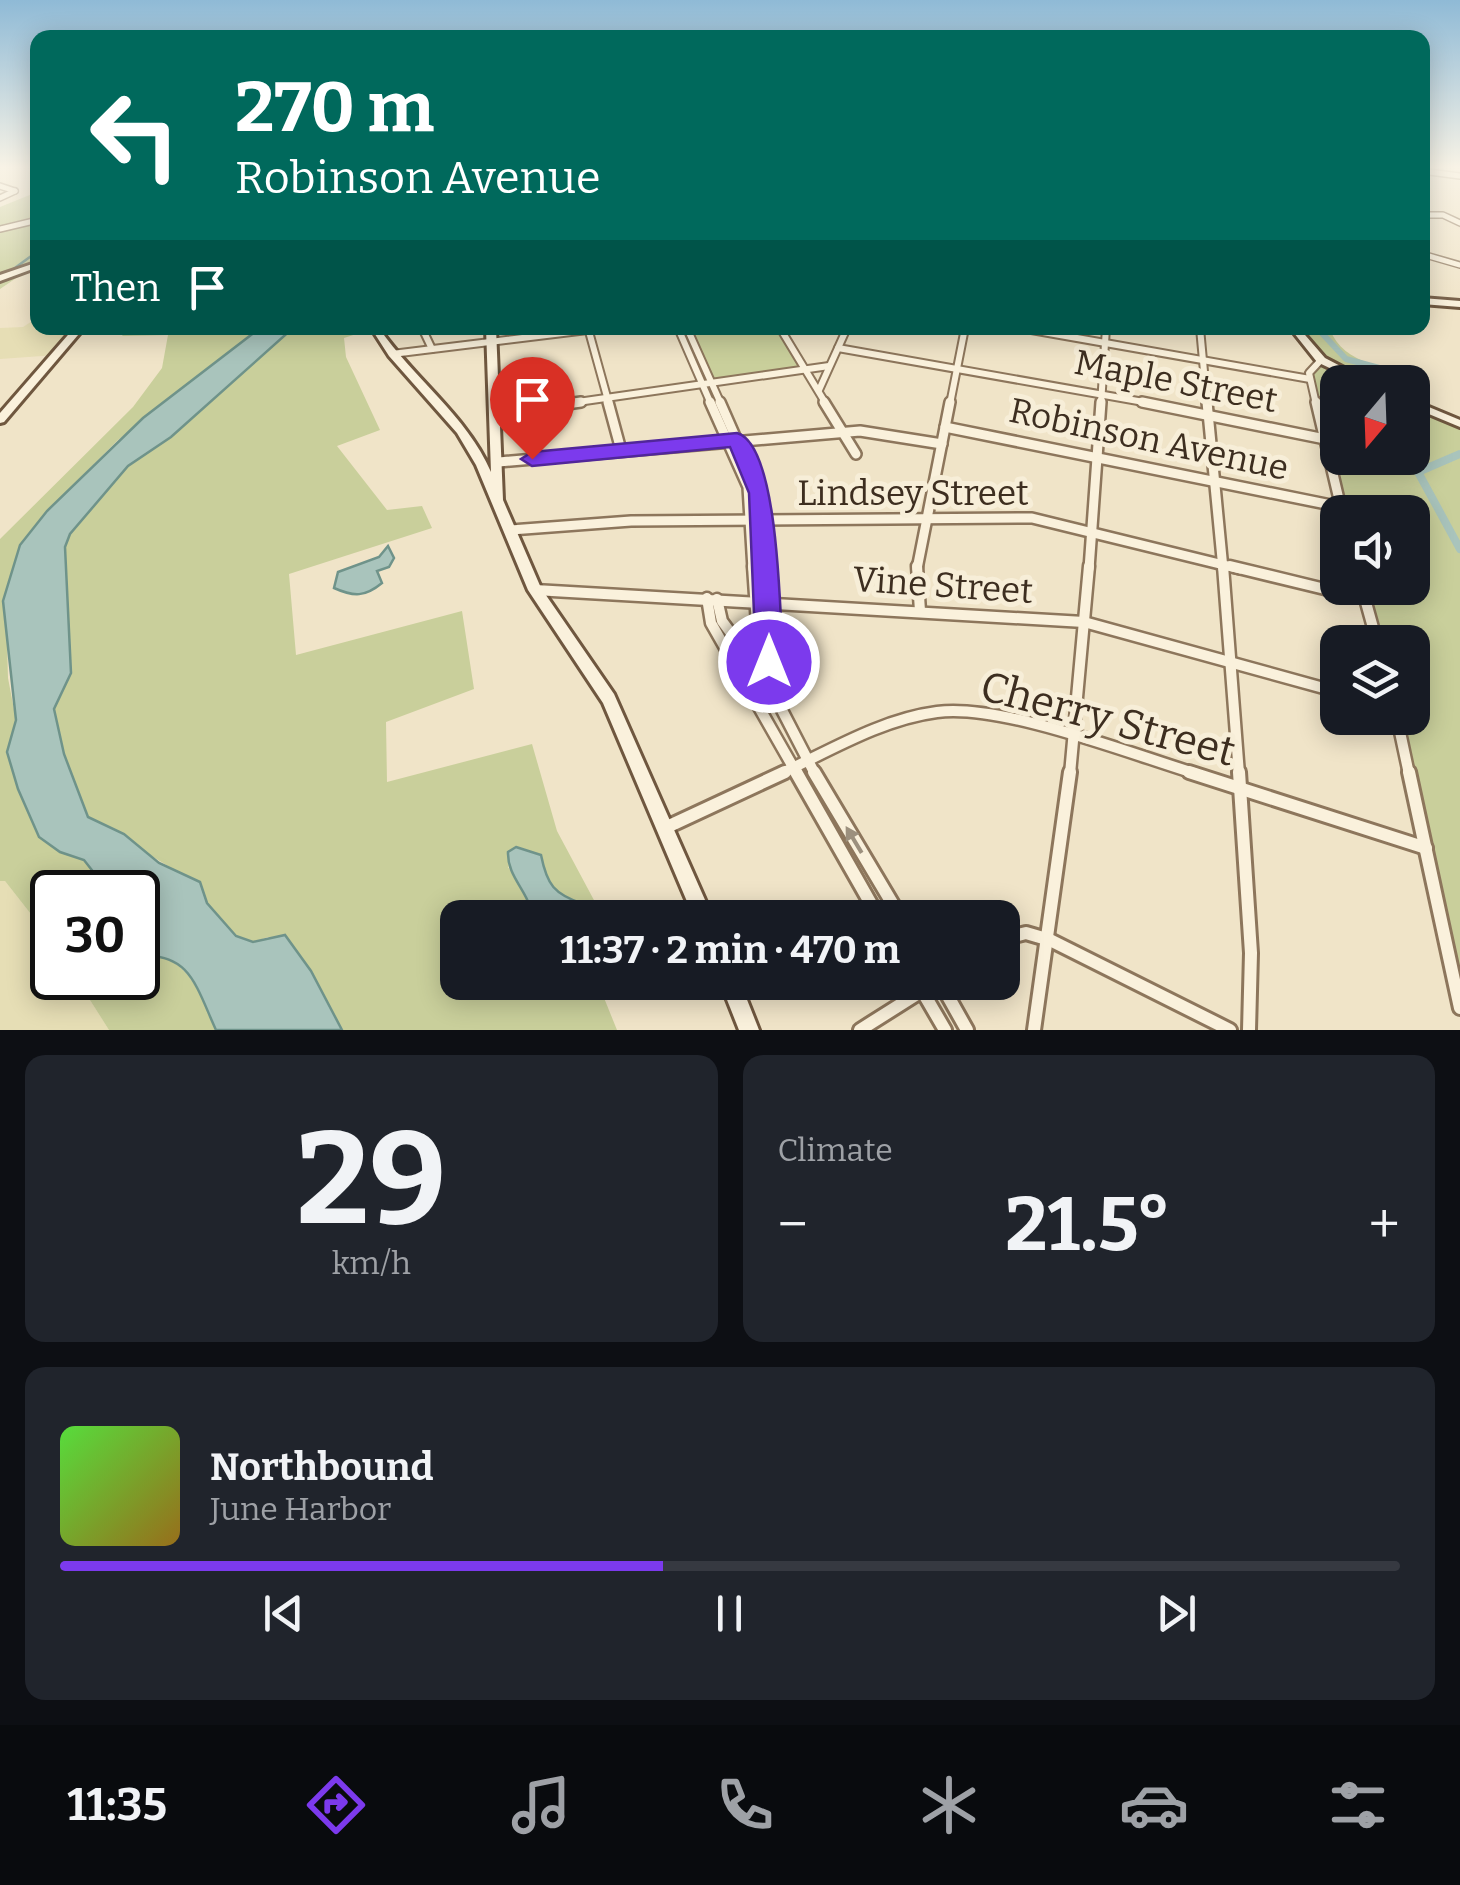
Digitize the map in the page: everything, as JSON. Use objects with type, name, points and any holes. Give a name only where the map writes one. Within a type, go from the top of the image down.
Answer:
[{"type":"main road","points":[[0,278],[30,267]]},
{"type":"main road","points":[[1430,302],[1460,304]]},
{"type":"main road","points":[[0,420],[73,335]]},
{"type":"main road","points":[[380,335],[392,354],[447,413],[482,465],[535,590],[602,686],[697,900]]},
{"type":"main road","points":[[490,335],[498,501]]},
{"type":"main road","points":[[1300,335],[1322,360],[1332,365]]},
{"type":"main road","points":[[1430,411],[1460,424]]},
{"type":"main road","points":[[482,465],[499,462]]},
{"type":"main road","points":[[737,1000],[748,1030]]},
{"type":"street","points":[[1430,215],[1460,223]]},
{"type":"street","points":[[0,226],[30,222]]},
{"type":"street","points":[[1430,257],[1460,266]]},
{"type":"street","points":[[425,335],[432,350]]},
{"type":"street","points":[[392,354],[539,335]]},
{"type":"street","points":[[590,335],[621,450]]},
{"type":"street","points":[[682,335],[709,386]]},
{"type":"street","points":[[690,335],[732,440],[757,481],[762,600],[759,654],[752,664],[738,671]]},
{"type":"street","points":[[784,335],[856,454]]},
{"type":"street","points":[[819,390],[844,335]]},
{"type":"street","points":[[920,611],[916,584],[925,518],[963,335]]},
{"type":"street","points":[[1063,335],[1310,379]]},
{"type":"street","points":[[1034,1030],[1059,889],[1093,532],[1095,455],[1106,335]]},
{"type":"street","points":[[1201,335],[1219,562],[1232,664],[1250,954],[1249,1030]]},
{"type":"street","name":"Maple Street","points":[[838,348],[1101,394],[1320,438]]},
{"type":"street","points":[[1320,422],[1310,369],[1322,360]]},
{"type":"street","points":[[494,414],[829,366]]},
{"type":"street","name":"Robinson Avenue","points":[[945,427],[1095,455],[1320,505]]},
{"type":"street","points":[[499,462],[844,432],[875,432],[942,444]]},
{"type":"street","name":"Lindsey Street","points":[[511,530],[632,520],[1032,518],[1320,584]]},
{"type":"street","name":"Vine Street","points":[[535,590],[762,600],[1084,622],[1320,687]]},
{"type":"street","points":[[712,598],[722,622],[769,685],[808,762],[890,900]]},
{"type":"street","points":[[712,598],[711,622],[868,900]]},
{"type":"street","points":[[746,684],[760,676],[772,650],[762,600]]},
{"type":"street","name":"Cherry Street","points":[[667,827],[876,730],[948,710],[980,711],[1072,736],[1237,785],[1426,848]]},
{"type":"street","points":[[1401,735],[1460,1008]]},
{"type":"street","points":[[1020,934],[1050,940],[1230,1030]]},
{"type":"street","points":[[860,1030],[906,1000]]},
{"type":"street","points":[[934,1000],[945,1030]]},
{"type":"street","points":[[942,1000],[967,1030]]},
{"type":"shaded area","points":[[30,322],[30,335],[73,335],[56,355],[0,359],[0,328],[23,327]]},
{"type":"shaded area","points":[[0,881],[5,881],[30,913],[30,1000],[90,1000],[109,1030],[0,1030]]},
{"type":"green space","points":[[0,214],[30,214],[30,269],[0,289]]},
{"type":"green space","points":[[168,335],[251,335],[118,440],[31,530],[6,607],[8,678],[16,720],[8,752],[18,789],[39,837],[60,852],[84,860],[92,870],[30,870],[30,913],[5,881],[0,881],[0,539],[133,407],[162,368]]},
{"type":"green space","points":[[285,335],[353,335],[344,338],[346,357],[380,430],[337,446],[387,510],[422,506],[432,528],[289,574],[296,655],[462,611],[474,689],[386,722],[387,782],[532,744],[557,831],[594,900],[574,900],[553,887],[541,855],[508,867],[530,900],[440,900],[440,1000],[605,1000],[617,1030],[342,1030],[311,971],[268,937],[253,942],[236,936],[181,874],[88,817],[64,754],[54,709],[71,673],[65,547],[70,534],[128,466],[171,437]]},
{"type":"green space","points":[[690,335],[784,335],[807,371],[714,385]]},
{"type":"green space","points":[[1300,335],[1333,335],[1345,351],[1376,365],[1320,365],[1320,419],[1309,373],[1320,361]]},
{"type":"green space","points":[[1430,411],[1460,424],[1460,1008],[1401,735],[1430,735],[1430,625],[1372,625],[1367,605],[1430,605],[1430,495],[1338,495],[1333,475],[1430,475]]},
{"type":"green space","points":[[160,956],[186,973],[216,1030],[109,1030],[90,1000],[160,1000]]},
{"type":"water","points":[[251,335],[285,335],[171,437],[128,466],[70,534],[65,547],[71,673],[54,709],[64,754],[88,817],[124,834],[159,863],[200,882],[207,903],[236,936],[253,942],[285,935],[311,971],[342,1030],[216,1030],[189,976],[181,966],[160,957],[160,870],[92,870],[84,860],[60,852],[39,837],[7,752],[16,720],[3,601],[20,545],[47,511],[143,418]]},
{"type":"water","points":[[388,546],[394,558],[389,567],[377,571],[382,583],[359,594],[334,588],[338,572],[379,557]]},
{"type":"water","points":[[516,847],[541,855],[553,887],[574,900],[527,900],[508,852]]},
{"type":"waterway","points":[[8,273],[30,257]]},
{"type":"waterway","points":[[1324,335],[1346,359],[1368,365]]},
{"type":"waterway","points":[[1460,454],[1418,472],[1460,549]]},
{"type":"route","points":[[532,459],[737,440],[760,493],[772,650],[769,662]]}]
